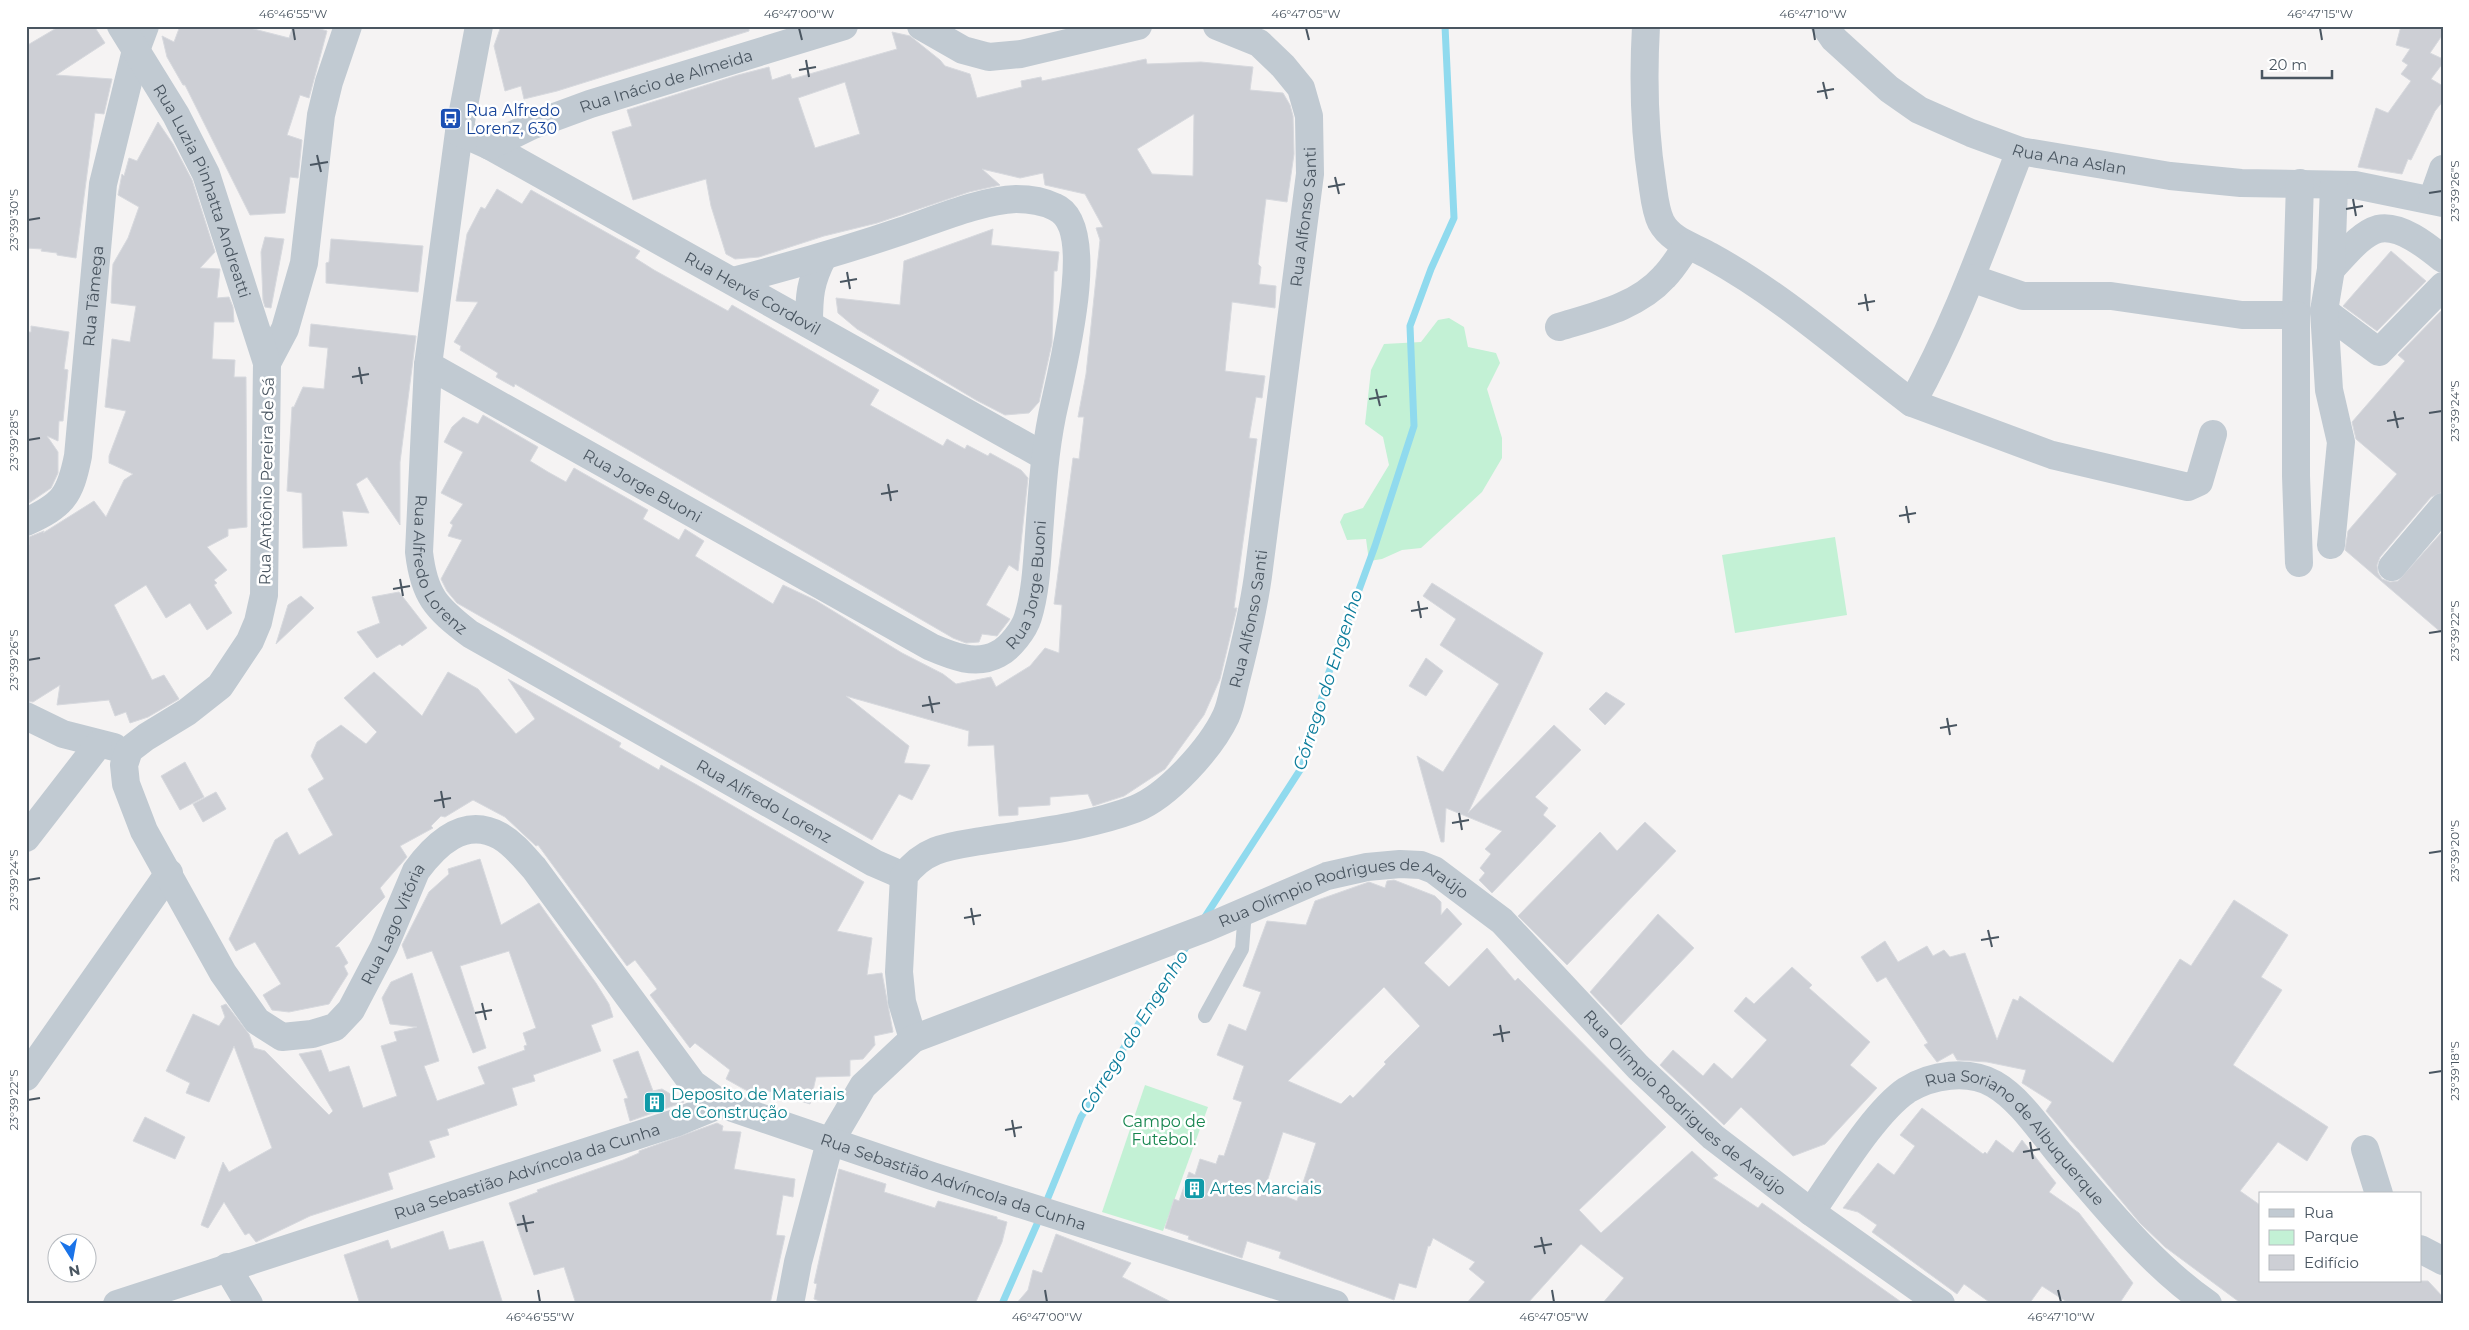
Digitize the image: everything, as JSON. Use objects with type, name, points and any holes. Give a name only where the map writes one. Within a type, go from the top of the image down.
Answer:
[{"type":"street","name":"Rua Luzia Pinhatta Andreatti","points":[[121,26],[140,38],[206,174],[267,363]]},
{"type":"street","name":"Rua Antônio Pereira de Sá","points":[[129,750],[146,736],[187,712],[220,686],[250,642],[258,622],[264,595],[267,363],[285,329],[304,264],[321,115],[329,82],[348,26]]},
{"type":"street","name":"Rua Alfredo Lorenz","points":[[479,26],[459,132],[428,365],[418,552],[427,591],[442,612],[470,634],[874,863],[904,876]]},
{"type":"street","name":"Rua Inácio de Almeida","points":[[490,146],[532,125],[590,104],[844,26]]},
{"type":"street","points":[[921,26],[963,50],[989,57],[1021,54],[1138,26]]},
{"type":"street","name":"Rua Alfonso Santi","points":[[904,876],[913,864],[930,852],[958,845],[1094,822],[1137,808],[1165,792],[1191,766],[1226,716],[1250,630],[1310,174],[1309,116],[1301,88],[1283,66],[1259,43],[1217,26]]},
{"type":"street","points":[[1646,26],[1644,108],[1652,177],[1662,223],[1672,236],[1687,246],[1709,255],[1758,285],[1912,403],[2052,455],[2188,487],[2198,482],[2212,434]]},
{"type":"street","name":"Rua Ana Aslan","points":[[1825,26],[1834,39],[1854,58],[1889,89],[1919,110],[1978,136],[2020,150],[2170,176],[2241,183],[2344,185],[2438,202]]},
{"type":"street","name":"Rua Tâmega","points":[[26,522],[45,513],[65,498],[74,478],[79,447],[103,184],[140,38]]},
{"type":"street","name":"Rua Hervé Cordovil","points":[[459,132],[490,146],[1044,456]]},
{"type":"street","points":[[1912,403],[1926,378],[1971,278],[2020,150]]},
{"type":"street","points":[[2438,202],[2443,169]]},
{"type":"street","points":[[2299,563],[2296,476],[2296,316],[2300,183]]},
{"type":"street","points":[[2331,545],[2341,442],[2329,390],[2324,311],[2344,185]]},
{"type":"street","name":"Rua Jorge Buoni","points":[[428,365],[931,647],[962,659],[986,658],[1000,654],[1015,639],[1028,619],[1036,576],[1044,456],[1078,274],[1076,243],[1070,220],[1057,207],[1035,200],[1014,199],[970,208],[823,257],[733,281]]},
{"type":"street","points":[[2331,269],[2362,238],[2378,229],[2398,232],[2417,238],[2443,259]]},
{"type":"street","points":[[1559,327],[1611,310],[1645,294],[1665,276],[1687,246]]},
{"type":"street","points":[[809,324],[809,290],[812,277],[823,257]]},
{"type":"street","points":[[1971,278],[2023,296],[2111,296],[2242,315],[2296,316]]},
{"type":"street","points":[[2324,311],[2379,352],[2443,286]]},
{"type":"street","points":[[2392,567],[2443,507]]},
{"type":"street","points":[[26,716],[64,734],[90,740],[98,745],[129,750]]},
{"type":"street","points":[[26,838],[98,745]]},
{"type":"street","name":"Rua Lago Vitória","points":[[129,750],[124,765],[126,784],[144,831],[223,973],[257,1021],[282,1037],[312,1034],[334,1027],[351,1010],[384,947],[416,872],[437,844],[467,831],[481,830],[500,836],[516,848],[534,868],[693,1084],[721,1104]]},
{"type":"street","name":"Rua Olímpio Rodrigues de Araújo","points":[[790,1304],[800,1253],[830,1142],[864,1086],[913,1040],[1206,928],[1327,876],[1367,867],[1400,864],[1421,866],[1434,870],[1502,920],[1638,1067],[1713,1137],[1811,1212],[1941,1304]]},
{"type":"street","points":[[26,1077],[169,873]]},
{"type":"street","points":[[904,876],[899,972],[902,1002],[913,1040]]},
{"type":"street","name":"Rua Soriano de Albuquerque","points":[[1811,1212],[1872,1126],[1906,1091],[1926,1081],[1952,1076],[1972,1076],[1994,1084],[2020,1107],[2112,1216],[2153,1259],[2208,1304]]},
{"type":"street","name":"Rua Sebastião Advíncola da Cunha","points":[[117,1304],[675,1123],[721,1104],[830,1142],[1015,1201],[1287,1296],[1334,1304]]},
{"type":"street","points":[[2365,1149],[2378,1192]]},
{"type":"street","points":[[2422,1251],[2443,1261]]},
{"type":"street","points":[[227,1267],[249,1304]]},
{"type":"lane","points":[[1205,1016],[1242,949],[1245,912]]},
{"type":"green space","points":[[1449,318],[1464,327],[1468,347],[1496,353],[1500,363],[1487,389],[1502,438],[1502,458],[1482,492],[1421,548],[1402,550],[1382,559],[1369,561],[1366,539],[1347,540],[1340,522],[1344,514],[1363,508],[1389,465],[1383,437],[1365,424],[1371,370],[1384,344],[1421,342],[1438,320]]},
{"type":"green space","points":[[1835,537],[1847,615],[1735,633],[1722,555]]},
{"type":"green space","name":"Campo de Futebol.","points":[[1145,1085],[1208,1107],[1163,1231],[1102,1212]]},
{"type":"building","points":[[60,26],[94,26],[105,43],[56,75],[112,79],[104,114],[95,113],[76,258],[41,251],[42,249],[26,248],[26,46]]},
{"type":"building","points":[[180,26],[242,26],[289,38],[293,26],[310,26],[327,31],[309,98],[300,95],[287,135],[302,140],[298,178],[290,177],[285,213],[250,215],[185,85],[183,85],[167,57],[162,36],[174,42]]},
{"type":"building","points":[[501,26],[749,26],[749,31],[557,91],[524,99],[521,86],[505,91],[494,46]]},
{"type":"building","points":[[2401,26],[2443,26],[2443,34],[2430,53],[2443,59],[2443,63],[2431,79],[2443,86],[2443,101],[2435,111],[2411,160],[2408,159],[2402,174],[2358,167],[2376,108],[2388,113],[2411,81],[2401,74],[2408,65],[2402,61],[2410,49],[2396,45]]},
{"type":"building","points":[[892,32],[910,36],[945,66],[970,74],[977,98],[1022,87],[1021,81],[1041,77],[1042,81],[1146,59],[1147,64],[1201,62],[1253,67],[1250,90],[1283,93],[1290,105],[1293,116],[1294,154],[1287,202],[1266,199],[1258,264],[1261,267],[1259,284],[1276,286],[1275,308],[1232,302],[1225,371],[1265,376],[1262,398],[1256,397],[1249,438],[1257,439],[1234,608],[1237,608],[1220,679],[1204,715],[1165,769],[1124,796],[1093,806],[1088,794],[1050,797],[1050,805],[1018,807],[1018,815],[999,816],[994,745],[968,746],[969,731],[846,696],[909,746],[904,763],[930,765],[912,800],[899,794],[872,840],[457,603],[447,591],[441,579],[462,540],[448,536],[453,525],[450,523],[463,504],[441,493],[463,452],[444,442],[452,427],[463,417],[478,424],[483,415],[538,447],[530,461],[548,472],[566,482],[574,468],[648,510],[643,519],[679,540],[685,529],[704,541],[695,556],[773,604],[783,585],[815,600],[902,653],[943,674],[956,684],[991,677],[996,687],[1030,666],[1045,648],[1059,653],[1062,605],[1054,604],[1073,458],[1079,459],[1084,417],[1078,417],[1086,374],[1100,240],[1096,228],[1103,227],[1085,194],[1045,185],[1043,173],[1020,178],[982,169],[1000,185],[969,192],[877,223],[824,236],[759,257],[735,259],[726,254],[711,206],[706,179],[633,200],[612,132],[632,126],[627,110],[738,75],[769,67],[772,80],[790,74],[792,79],[897,49]],"holes":[[[845,82],[860,134],[815,148],[798,98]],[[1194,114],[1193,176],[1152,174],[1137,149]]]},
{"type":"building","points":[[158,122],[173,144],[192,180],[215,252],[200,268],[220,269],[217,298],[229,297],[233,307],[234,322],[214,322],[212,359],[235,360],[234,377],[246,377],[247,527],[228,529],[228,536],[207,547],[227,570],[214,580],[217,583],[214,585],[232,613],[207,630],[190,603],[166,618],[146,585],[114,605],[152,680],[164,675],[179,699],[148,717],[130,723],[126,712],[115,716],[109,700],[57,705],[60,685],[33,702],[26,701],[26,546],[29,545],[29,537],[44,531],[43,533],[94,501],[106,517],[124,480],[133,474],[109,463],[109,456],[126,411],[105,407],[112,339],[130,342],[136,306],[111,303],[112,277],[113,264],[128,238],[139,207],[118,195],[122,174],[124,176],[129,158],[137,161]]},
{"type":"building","points":[[497,189],[522,204],[531,190],[640,251],[635,258],[654,270],[728,311],[732,305],[879,390],[870,405],[943,446],[947,439],[965,449],[967,445],[988,456],[990,453],[1021,470],[1028,478],[1018,571],[1009,565],[986,605],[1010,619],[997,636],[982,634],[979,642],[966,643],[953,638],[515,384],[514,387],[496,377],[498,373],[460,350],[461,346],[454,342],[478,302],[456,301],[467,234],[481,207],[485,209]]},
{"type":"building","points":[[993,229],[991,245],[1059,252],[1057,271],[1054,271],[1052,343],[1039,402],[1029,413],[1005,415],[976,400],[857,329],[838,313],[836,298],[900,305],[904,261]]},
{"type":"building","points":[[265,237],[284,239],[271,308],[265,307],[263,300],[261,252]]},
{"type":"building","points":[[331,239],[423,246],[418,292],[326,283],[326,263],[329,262]]},
{"type":"building","points":[[2391,251],[2426,281],[2377,331],[2343,306]]},
{"type":"building","points":[[2443,309],[2443,492],[2431,497],[2380,557],[2377,565],[2378,573],[2382,579],[2390,582],[2398,581],[2443,531],[2443,634],[2345,550],[2348,531],[2397,474],[2356,439],[2352,422],[2405,361],[2398,355]]},
{"type":"building","points":[[311,324],[416,336],[400,462],[400,525],[367,477],[356,484],[369,513],[342,511],[347,546],[303,548],[302,493],[287,491],[292,407],[294,407],[303,387],[324,389],[328,348],[309,346]]},
{"type":"building","points":[[31,326],[69,332],[64,369],[68,370],[63,421],[59,421],[58,441],[47,436],[58,452],[58,473],[51,488],[29,503],[29,499],[26,499],[26,332],[31,332]]},
{"type":"building","points":[[1432,583],[1543,653],[1468,813],[1554,725],[1581,750],[1535,797],[1548,808],[1543,815],[1556,826],[1492,893],[1479,880],[1485,873],[1480,868],[1491,854],[1485,849],[1502,831],[1446,808],[1444,842],[1441,842],[1417,756],[1443,772],[1499,684],[1440,645],[1456,619],[1423,596]]},
{"type":"building","points":[[399,592],[427,628],[402,646],[400,644],[377,658],[357,632],[380,623],[372,597]]},
{"type":"building","points":[[301,596],[314,608],[276,644],[288,605]]},
{"type":"building","points":[[1426,658],[1443,671],[1426,696],[1409,686]]},
{"type":"building","points":[[374,672],[422,716],[448,672],[478,689],[516,734],[535,719],[508,679],[621,743],[619,747],[659,770],[661,765],[864,882],[837,931],[872,938],[867,975],[882,973],[893,1032],[874,1036],[875,1045],[863,1059],[850,1060],[850,1076],[816,1077],[810,1104],[756,1087],[754,1094],[742,1088],[726,1079],[730,1070],[695,1043],[690,1048],[650,995],[657,989],[635,960],[627,966],[538,845],[536,846],[505,817],[473,800],[445,817],[441,816],[431,826],[433,828],[400,846],[407,857],[380,888],[385,897],[335,947],[339,947],[348,963],[344,966],[348,974],[329,1004],[289,1012],[272,1010],[263,995],[281,984],[255,942],[236,951],[229,939],[275,840],[287,832],[299,855],[333,835],[308,789],[324,779],[311,756],[317,742],[341,725],[366,744],[377,732],[344,698]]},
{"type":"building","points":[[1606,692],[1625,704],[1605,725],[1589,709]]},
{"type":"building","points":[[185,762],[204,797],[180,810],[161,776]]},
{"type":"building","points":[[216,792],[226,809],[203,822],[193,804]]},
{"type":"building","points":[[1645,822],[1676,851],[1567,965],[1518,916],[1600,832],[1617,851]]},
{"type":"building","points":[[480,859],[501,925],[539,903],[596,983],[609,1004],[613,1017],[591,1025],[601,1051],[533,1075],[535,1081],[512,1088],[517,1105],[447,1129],[449,1135],[429,1141],[435,1157],[388,1173],[393,1189],[310,1216],[256,1242],[249,1233],[245,1235],[224,1202],[208,1228],[201,1225],[223,1162],[229,1172],[272,1148],[234,1046],[209,1102],[186,1093],[190,1083],[166,1071],[193,1014],[219,1026],[225,1017],[221,1006],[226,1004],[249,1034],[254,1048],[265,1051],[329,1115],[333,1111],[299,1054],[321,1050],[329,1072],[349,1066],[363,1108],[397,1096],[381,1046],[397,1041],[394,1032],[417,1027],[390,1024],[382,998],[391,982],[412,973],[439,1061],[424,1066],[437,1101],[485,1084],[478,1067],[525,1050],[524,1046],[527,1045],[523,1033],[536,1028],[509,951],[460,966],[486,1048],[473,1053],[432,951],[407,959],[402,945],[429,892],[449,874],[448,869]]},
{"type":"building","points":[[1394,880],[1435,896],[1441,902],[1441,915],[1447,908],[1462,924],[1424,963],[1449,987],[1487,948],[1515,981],[1518,978],[1666,1127],[1579,1210],[1601,1233],[1692,1151],[1718,1175],[1713,1178],[1758,1208],[1762,1203],[1904,1304],[1602,1304],[1624,1278],[1581,1244],[1527,1304],[1466,1304],[1485,1282],[1469,1269],[1475,1262],[1433,1238],[1430,1246],[1428,1246],[1416,1288],[1399,1283],[1394,1300],[1279,1258],[1281,1252],[1247,1241],[1242,1258],[1188,1239],[1189,1236],[1165,1228],[1174,1199],[1179,1201],[1189,1172],[1195,1175],[1200,1159],[1216,1164],[1219,1155],[1224,1156],[1242,1102],[1233,1099],[1244,1066],[1217,1055],[1229,1024],[1246,1031],[1261,992],[1243,986],[1267,921],[1306,925],[1315,901],[1369,882],[1385,888],[1387,881]],"holes":[[[1384,987],[1420,1026],[1384,1062],[1386,1064],[1353,1098],[1350,1095],[1341,1104],[1288,1081]],[[1283,1132],[1316,1143],[1297,1201],[1265,1188]]]},
{"type":"building","points":[[2234,900],[2288,935],[2261,977],[2282,990],[2233,1065],[2328,1127],[2307,1161],[2278,1142],[2240,1191],[2259,1204],[2259,1282],[2428,1281],[2443,1297],[2443,1304],[2242,1304],[2165,1247],[2140,1223],[2046,1111],[2052,1102],[2022,1083],[2026,1070],[1987,1062],[1957,1060],[1953,1053],[1937,1062],[1924,1045],[1928,1043],[1886,977],[1877,982],[1861,957],[1885,941],[1898,962],[1927,946],[1933,956],[1944,950],[1950,957],[1965,953],[1997,1040],[2013,999],[2018,1001],[2020,996],[2113,1063],[2180,959],[2191,966]]},
{"type":"building","points":[[1658,914],[1694,948],[1621,1025],[1590,992]]},
{"type":"building","points":[[1792,967],[1812,985],[1809,988],[1870,1042],[1850,1065],[1877,1088],[1825,1144],[1793,1156],[1741,1107],[1724,1125],[1660,1065],[1673,1050],[1703,1076],[1714,1063],[1732,1079],[1767,1040],[1734,1011],[1746,997],[1754,1004]]},
{"type":"building","points":[[638,1051],[653,1091],[662,1089],[684,1102],[630,1121],[624,1099],[628,1098],[613,1060]]},
{"type":"building","points":[[1922,1108],[1983,1154],[1985,1152],[1987,1154],[1996,1140],[2013,1153],[2022,1140],[2056,1183],[2049,1192],[2079,1213],[2133,1283],[2119,1304],[2070,1304],[2042,1286],[2029,1304],[1992,1304],[1964,1284],[1957,1294],[1872,1232],[1877,1225],[1858,1212],[1843,1208],[1878,1163],[1894,1175],[1915,1146],[1900,1135]]},
{"type":"building","points":[[145,1117],[185,1137],[175,1159],[133,1141]]},
{"type":"building","points":[[717,1123],[723,1126],[722,1131],[741,1132],[734,1169],[795,1179],[793,1197],[783,1195],[776,1235],[785,1236],[770,1304],[576,1304],[564,1267],[534,1275],[509,1203],[538,1192],[537,1190],[623,1160],[639,1153],[639,1151]]},
{"type":"building","points":[[839,1169],[886,1184],[884,1192],[935,1208],[938,1201],[997,1217],[997,1219],[1007,1222],[1002,1242],[975,1304],[828,1304],[814,1299],[817,1284],[814,1283]]},
{"type":"building","points":[[443,1231],[449,1250],[483,1241],[503,1304],[360,1304],[344,1255],[388,1240],[391,1249]]},
{"type":"building","points":[[1056,1234],[1131,1263],[1122,1277],[1175,1304],[1016,1304],[1028,1290],[1033,1270],[1042,1273]]},
{"type":"waterway","name":"Córrego do Engenho","points":[[1203,920],[1302,767],[1329,672],[1375,546],[1414,426],[1410,326],[1431,269],[1454,218],[1445,26]]},
{"type":"waterway","name":"Córrego do Engenho","points":[[1045,1205],[1081,1117],[1188,944]]},
{"type":"waterway","name":"Córrego do Engenho","points":[[1002,1304],[1041,1215]]},
{"type":"place","name":"Rua Alfredo Lorenz, 630","points":[[450,119]]},
{"type":"place","name":"Deposito de Materiais de Construção","points":[[655,1103]]},
{"type":"place","name":"Artes Marciais","points":[[1194,1188]]}]
